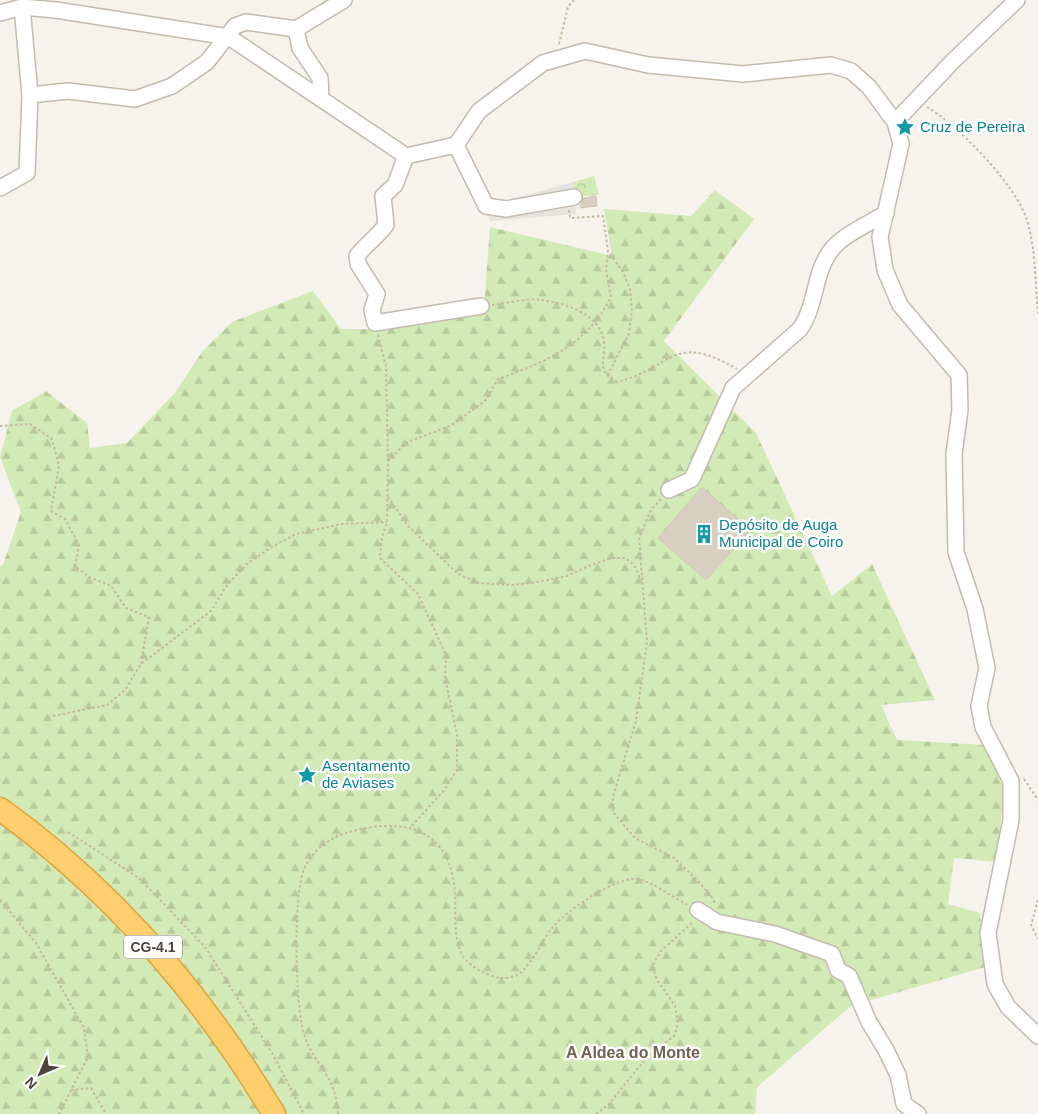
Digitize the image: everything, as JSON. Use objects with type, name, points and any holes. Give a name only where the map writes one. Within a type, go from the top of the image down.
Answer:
[{"type":"highway","name":"CG-4.1","points":[[0,809],[41,839],[103,894],[178,975],[242,1062],[274,1114]]},
{"type":"street","points":[[30,95],[68,91],[135,99],[172,86],[207,62],[229,37],[235,26],[246,22],[296,28],[344,0]]},
{"type":"street","points":[[895,122],[953,61],[1017,0]]},
{"type":"street","points":[[0,188],[27,173],[30,95],[22,7]]},
{"type":"street","points":[[0,13],[22,7],[229,37],[406,156],[456,144],[479,111],[543,63],[585,51],[648,65],[743,74],[832,65],[851,71],[869,87],[895,122],[901,144],[880,238],[885,270],[900,305],[959,375],[960,410],[954,454],[956,552],[974,609],[987,668],[980,706],[983,727],[1011,781],[1011,820],[988,933],[995,984],[1008,1007],[1038,1036]]},
{"type":"street","points":[[296,28],[300,48],[320,78],[321,99]]},
{"type":"street","points":[[456,144],[486,206],[506,209],[571,198]]},
{"type":"street","points":[[406,156],[395,185],[383,196],[386,225],[357,256],[358,264],[377,294],[372,310],[375,323],[480,306]]},
{"type":"street","points":[[669,490],[692,479],[733,388],[800,329],[807,319],[822,268],[829,253],[837,244],[886,213]]},
{"type":"street","points":[[698,910],[712,919],[775,934],[832,954],[838,970],[850,976],[869,1022],[886,1050],[898,1075],[904,1104],[918,1114]]},
{"type":"path","points":[[562,31],[568,7],[574,0]]},
{"type":"path","points":[[917,101],[934,110],[990,161],[1010,190],[1026,219],[1033,249],[1038,314]]},
{"type":"path","points":[[388,461],[406,443],[452,425],[486,400],[498,379],[526,370],[567,349],[596,324],[611,297],[606,270],[608,251],[602,216],[570,218],[571,198]]},
{"type":"path","points":[[607,376],[628,334],[632,309],[630,289],[623,272],[608,251]]},
{"type":"path","points":[[480,306],[540,300],[577,309],[596,324],[604,341],[602,368],[607,376],[617,382],[632,378],[684,351],[697,352],[721,360],[748,375]]},
{"type":"path","points":[[375,323],[386,366],[388,496],[387,522],[382,537],[380,558],[418,594],[446,655],[445,677],[457,736],[457,770],[444,790],[410,828]]},
{"type":"path","points":[[0,426],[30,424],[52,439],[59,466],[51,511],[65,519],[79,545],[74,566],[89,577],[110,586],[126,608],[149,617],[141,664]]},
{"type":"path","points":[[669,490],[651,510],[639,538],[648,642],[636,721],[613,796],[613,812],[635,838],[674,858],[698,881],[714,900],[712,919]]},
{"type":"path","points":[[388,496],[410,527],[458,574],[479,583],[513,585],[537,582],[567,576],[612,558],[625,558],[634,565],[642,582]]},
{"type":"path","points":[[53,716],[107,705],[125,690],[141,664],[211,611],[227,585],[247,564],[270,548],[296,534],[342,524],[387,522]]},
{"type":"path","points":[[338,1114],[338,1096],[304,1034],[301,1015],[296,934],[304,869],[316,851],[336,836],[360,828],[402,826],[424,832],[440,847],[449,864],[454,882],[459,950],[468,964],[501,979],[518,975],[563,916],[622,880],[638,879],[698,910],[693,923],[661,951],[652,966],[658,980],[675,1006],[678,1023],[674,1036],[647,1056],[609,1104],[596,1114]]},
{"type":"path","points":[[68,832],[139,878],[205,947],[272,1053],[304,1114]]},
{"type":"path","points":[[0,900],[36,943],[84,1028],[88,1057],[59,1114]]},
{"type":"path","points":[[1038,900],[1031,925],[1038,939]]},
{"type":"path","points":[[71,1090],[91,1088],[106,1114]]},
{"type":"green space","points":[[594,176],[599,195],[574,197],[573,182]]},
{"type":"green space","points":[[715,190],[754,219],[664,341],[756,433],[832,596],[872,564],[935,700],[881,705],[897,740],[986,745],[1004,790],[997,862],[954,858],[948,904],[980,913],[985,967],[851,1006],[757,1087],[755,1114],[0,1114],[0,566],[3,565],[21,512],[0,457],[12,411],[46,391],[87,423],[90,448],[127,443],[174,394],[202,352],[232,322],[313,291],[341,329],[380,329],[484,309],[490,227],[612,256],[604,209],[691,216]]},
{"type":"shaded area","points":[[573,182],[576,214],[490,221],[486,206]]},
{"type":"building","points":[[596,196],[597,206],[580,208],[583,198]]},
{"type":"building","name":"Depósito de Auga Municipal de Coiro","points":[[702,487],[750,530],[706,580],[658,538]]},
{"type":"place","name":"Cruz de Pereira","points":[[905,127]]},
{"type":"place","name":"Depósito de Auga Municipal de Coiro","points":[[704,534]]},
{"type":"place","name":"Asentamento de Aviases","points":[[307,775]]},
{"type":"district","name":"A Aldea do Monte","points":[[633,1052]]}]
